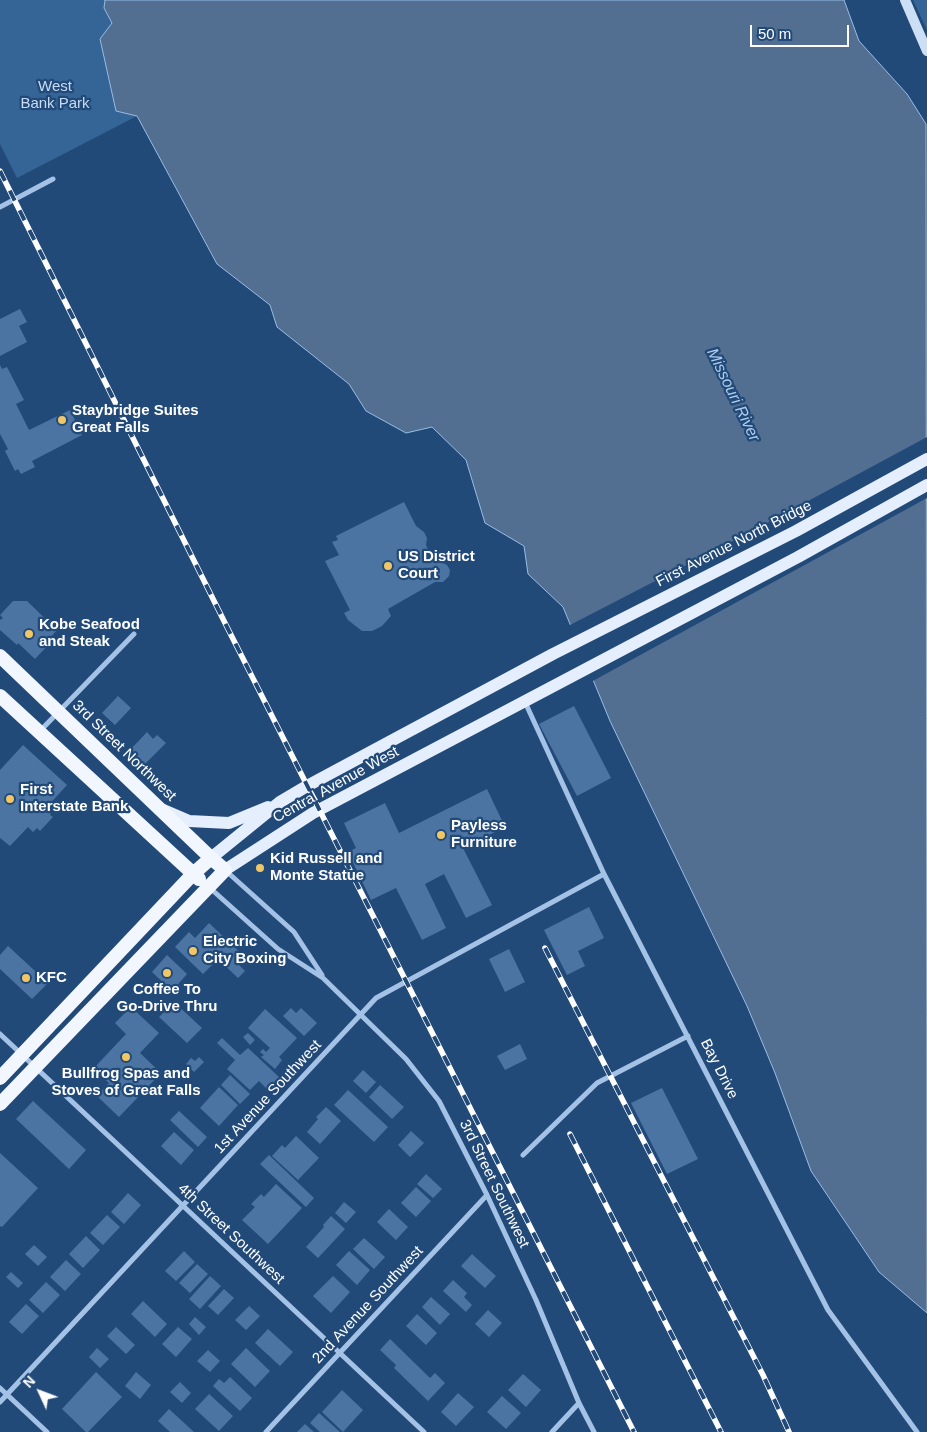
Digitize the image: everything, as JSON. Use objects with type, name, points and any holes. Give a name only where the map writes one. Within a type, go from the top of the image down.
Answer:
[{"type":"highway","name":"3rd Street Northwest","points":[[0,656],[225,870]]},
{"type":"highway","points":[[0,696],[208,886]]},
{"type":"highway","name":"Central Avenue West","points":[[0,1078],[193,874],[211,858]]},
{"type":"highway","name":"Central Avenue West","points":[[0,1104],[225,870]]},
{"type":"main road","points":[[905,0],[927,51]]},
{"type":"main road","name":"First Avenue North Bridge","points":[[553,654],[796,531],[927,459]]},
{"type":"main road","name":"Central Avenue West","points":[[225,870],[313,813],[798,557],[927,485]]},
{"type":"main road","name":"Central Avenue West","points":[[211,858],[280,802],[553,654]]},
{"type":"main road","points":[[160,809],[189,821],[229,823],[280,802]]},
{"type":"street","points":[[0,207],[53,178]]},
{"type":"street","points":[[39,732],[134,634]]},
{"type":"street","name":"Bay Drive","points":[[525,702],[604,874],[828,1310],[917,1432]]},
{"type":"street","name":"3rd Street Southwest","points":[[225,870],[294,932],[323,978]]},
{"type":"street","name":"1st Avenue Southwest","points":[[0,1402],[376,998],[604,874]]},
{"type":"street","name":"3rd Street Southwest","points":[[208,886],[278,949],[323,978],[406,1059],[439,1101],[487,1195],[536,1300],[579,1403],[594,1432]]},
{"type":"street","name":"4th Street Southwest","points":[[0,1034],[424,1432]]},
{"type":"street","points":[[523,1154],[597,1083],[688,1036]]},
{"type":"street","name":"2nd Avenue Southwest","points":[[266,1432],[487,1195]]},
{"type":"street","points":[[0,1388],[47,1432]]},
{"type":"street","points":[[552,1432],[579,1403]]},
{"type":"green space","name":"West Bank Park","points":[[0,0],[105,0],[104,8],[112,23],[100,39],[116,111],[137,116],[17,178],[0,144]]},
{"type":"green space","points":[[913,0],[927,0],[927,30]]},
{"type":"water","name":"Missouri River","points":[[105,0],[844,0],[859,41],[907,94],[926,124],[927,1313],[879,1272],[811,1171],[775,1073],[747,1006],[610,721],[563,607],[528,574],[524,546],[485,523],[466,460],[432,427],[406,433],[366,411],[349,384],[277,327],[270,305],[217,264],[137,116],[116,111],[100,39],[112,23],[104,8]]},
{"type":"pier","points":[[927,437],[927,498],[591,682],[568,626],[758,528]]},
{"type":"building","points":[[20,309],[27,322],[19,326],[27,342],[0,356],[0,319]]},
{"type":"building","name":"Staybridge Suites Great Falls","points":[[0,365],[2,369],[7,367],[24,400],[16,404],[29,430],[70,410],[82,435],[32,461],[35,467],[21,474],[18,469],[15,471],[5,451],[8,449],[0,434]]},
{"type":"building","name":"US District Court","points":[[404,502],[416,526],[424,532],[427,538],[426,545],[434,563],[441,562],[447,565],[450,570],[449,576],[443,582],[435,582],[388,609],[391,616],[382,626],[372,631],[362,631],[348,620],[344,613],[350,610],[325,561],[339,555],[332,542],[338,540],[336,536]]},
{"type":"building","name":"Kobe Seafood and Steak","points":[[13,601],[27,601],[57,630],[49,639],[52,641],[35,659],[0,630],[0,620],[3,618],[0,615]]},
{"type":"building","points":[[118,696],[131,708],[115,725],[102,713]]},
{"type":"building","points":[[574,706],[611,778],[577,796],[539,724]]},
{"type":"building","points":[[147,732],[153,739],[157,735],[166,743],[145,764],[130,750]]},
{"type":"building","points":[[23,745],[67,785],[46,808],[53,817],[40,831],[37,828],[33,832],[28,827],[10,846],[0,838],[0,770]]},
{"type":"building","points":[[487,789],[505,827],[463,848],[492,905],[466,918],[444,874],[425,884],[446,928],[422,940],[396,888],[371,900],[348,852],[356,848],[344,823],[385,803],[399,833]]},
{"type":"building","points":[[589,907],[604,938],[578,951],[585,966],[567,975],[544,930]]},
{"type":"building","points":[[209,923],[245,957],[238,964],[245,971],[238,978],[218,959],[203,974],[175,947],[189,932],[195,938]]},
{"type":"building","points":[[8,946],[48,983],[32,999],[0,969],[0,955]]},
{"type":"building","points":[[509,949],[525,982],[505,992],[489,959]]},
{"type":"building","points":[[167,955],[187,974],[172,991],[152,972]]},
{"type":"building","points":[[174,1002],[202,1028],[187,1043],[159,1017]]},
{"type":"building","points":[[131,1007],[159,1033],[140,1053],[161,1073],[119,1117],[97,1096],[109,1083],[93,1069],[126,1034],[115,1023]]},
{"type":"building","points":[[291,1008],[296,1013],[301,1008],[317,1023],[304,1036],[283,1016]]},
{"type":"building","points":[[265,1009],[297,1038],[279,1057],[282,1060],[275,1069],[261,1057],[264,1055],[260,1052],[263,1049],[266,1052],[270,1048],[248,1028]]},
{"type":"building","points":[[248,1033],[255,1040],[250,1045],[243,1037]]},
{"type":"building","points":[[222,1038],[240,1055],[248,1048],[279,1077],[267,1089],[259,1081],[250,1090],[227,1069],[235,1060],[217,1043]]},
{"type":"building","points":[[520,1044],[527,1059],[505,1070],[497,1056]]},
{"type":"building","points":[[199,1057],[204,1062],[194,1072],[186,1064],[191,1058],[195,1061]]},
{"type":"building","points":[[363,1070],[376,1082],[366,1093],[353,1081]]},
{"type":"building","points":[[230,1075],[250,1094],[240,1104],[221,1085]]},
{"type":"building","points":[[380,1085],[404,1107],[392,1119],[369,1097]]},
{"type":"building","points":[[219,1087],[238,1105],[219,1126],[200,1108]]},
{"type":"building","points":[[662,1088],[698,1159],[667,1174],[631,1103]]},
{"type":"building","points":[[348,1090],[388,1127],[374,1142],[334,1105]]},
{"type":"building","points":[[33,1101],[86,1150],[69,1169],[16,1119]]},
{"type":"building","points":[[326,1107],[341,1121],[320,1144],[307,1132],[318,1119],[316,1117]]},
{"type":"building","points":[[179,1111],[207,1137],[198,1147],[170,1120]]},
{"type":"building","points":[[411,1131],[424,1143],[410,1157],[398,1145]]},
{"type":"building","points":[[174,1132],[194,1150],[181,1165],[161,1146]]},
{"type":"building","points":[[296,1136],[319,1158],[298,1180],[272,1156],[282,1145],[285,1148]]},
{"type":"building","points":[[0,1153],[38,1188],[2,1227],[0,1226]]},
{"type":"building","points":[[269,1155],[314,1198],[306,1207],[260,1164]]},
{"type":"building","points":[[426,1174],[442,1189],[433,1198],[417,1184]]},
{"type":"building","points":[[276,1184],[302,1208],[268,1244],[242,1220],[255,1207],[251,1204],[261,1194],[264,1197]]},
{"type":"building","points":[[416,1187],[431,1201],[416,1217],[401,1203]]},
{"type":"building","points":[[128,1193],[141,1205],[124,1224],[111,1212]]},
{"type":"building","points":[[344,1202],[356,1212],[346,1223],[335,1213]]},
{"type":"building","points":[[389,1209],[408,1227],[396,1240],[377,1222]]},
{"type":"building","points":[[107,1215],[120,1227],[103,1245],[90,1233]]},
{"type":"building","points":[[331,1216],[345,1229],[318,1258],[306,1247]]},
{"type":"building","points":[[86,1236],[100,1250],[83,1268],[69,1254]]},
{"type":"building","points":[[364,1238],[385,1257],[374,1269],[353,1249]]},
{"type":"building","points":[[34,1245],[47,1257],[38,1266],[25,1254]]},
{"type":"building","points":[[184,1251],[195,1262],[176,1281],[165,1271]]},
{"type":"building","points":[[349,1251],[370,1270],[357,1285],[336,1265]]},
{"type":"building","points":[[472,1254],[496,1276],[485,1288],[461,1266]]},
{"type":"building","points":[[66,1260],[81,1274],[65,1291],[50,1277]]},
{"type":"building","points":[[197,1264],[208,1274],[190,1293],[179,1283]]},
{"type":"building","points":[[11,1272],[23,1283],[18,1288],[6,1277]]},
{"type":"building","points":[[210,1276],[221,1286],[200,1309],[189,1299]]},
{"type":"building","points":[[333,1276],[350,1292],[331,1313],[313,1296]]},
{"type":"building","points":[[453,1280],[467,1293],[464,1297],[472,1305],[466,1312],[443,1291]]},
{"type":"building","points":[[46,1282],[60,1295],[43,1313],[29,1300]]},
{"type":"building","points":[[224,1289],[234,1298],[218,1315],[208,1306]]},
{"type":"building","points":[[431,1297],[450,1314],[440,1325],[422,1307]]},
{"type":"building","points":[[143,1301],[167,1324],[155,1337],[131,1314]]},
{"type":"building","points":[[26,1304],[39,1316],[22,1334],[9,1322]]},
{"type":"building","points":[[249,1306],[260,1316],[246,1330],[235,1320]]},
{"type":"building","points":[[488,1310],[502,1323],[489,1337],[475,1324]]},
{"type":"building","points":[[417,1314],[437,1333],[426,1345],[406,1326]]},
{"type":"building","points":[[195,1317],[206,1327],[199,1335],[189,1324]]},
{"type":"building","points":[[116,1327],[135,1345],[126,1354],[107,1336]]},
{"type":"building","points":[[178,1327],[192,1339],[176,1357],[162,1344]]},
{"type":"building","points":[[268,1329],[293,1352],[280,1366],[255,1343]]},
{"type":"building","points":[[390,1339],[430,1378],[435,1373],[445,1383],[428,1401],[394,1368],[396,1365],[380,1350]]},
{"type":"building","points":[[97,1348],[109,1359],[100,1368],[89,1357]]},
{"type":"building","points":[[246,1348],[270,1371],[255,1387],[231,1364]]},
{"type":"building","points":[[208,1350],[220,1361],[210,1372],[197,1361]]},
{"type":"building","points":[[96,1372],[122,1397],[86,1432],[62,1409]]},
{"type":"building","points":[[136,1372],[151,1385],[140,1399],[125,1386]]},
{"type":"building","points":[[523,1374],[541,1390],[526,1407],[508,1390]]},
{"type":"building","points":[[230,1377],[252,1398],[240,1411],[213,1386],[219,1379],[224,1383]]},
{"type":"building","points":[[180,1382],[191,1393],[182,1403],[170,1392]]},
{"type":"building","points":[[342,1390],[363,1410],[343,1432],[322,1412]]},
{"type":"building","points":[[458,1393],[474,1407],[456,1426],[441,1412]]},
{"type":"building","points":[[209,1394],[233,1416],[219,1431],[195,1409]]},
{"type":"building","points":[[502,1396],[521,1413],[506,1429],[487,1412]]},
{"type":"building","points":[[169,1409],[194,1432],[170,1432],[158,1421]]},
{"type":"building","points":[[319,1413],[340,1432],[320,1432],[310,1423]]},
{"type":"building","points":[[305,1424],[314,1432],[297,1432]]},
{"type":"railway","points":[[0,171],[227,627],[634,1432]]},
{"type":"railway","points":[[545,948],[763,1375],[789,1432]]},
{"type":"railway","points":[[570,1134],[721,1432]]},
{"type":"place","name":"Staybridge Suites Great Falls","points":[[62,420]]},
{"type":"place","name":"US District Court","points":[[388,566]]},
{"type":"place","name":"Kobe Seafood and Steak","points":[[29,634]]},
{"type":"place","name":"First Interstate Bank","points":[[10,799]]},
{"type":"place","name":"Payless Furniture","points":[[441,835]]},
{"type":"place","name":"Kid Russell and Monte Statue","points":[[260,868]]},
{"type":"place","name":"Electric City Boxing","points":[[193,951]]},
{"type":"place","name":"Coffee To Go-Drive Thru","points":[[167,973]]},
{"type":"place","name":"KFC","points":[[26,978]]},
{"type":"place","name":"Bullfrog Spas and Stoves of Great Falls","points":[[126,1057]]}]
